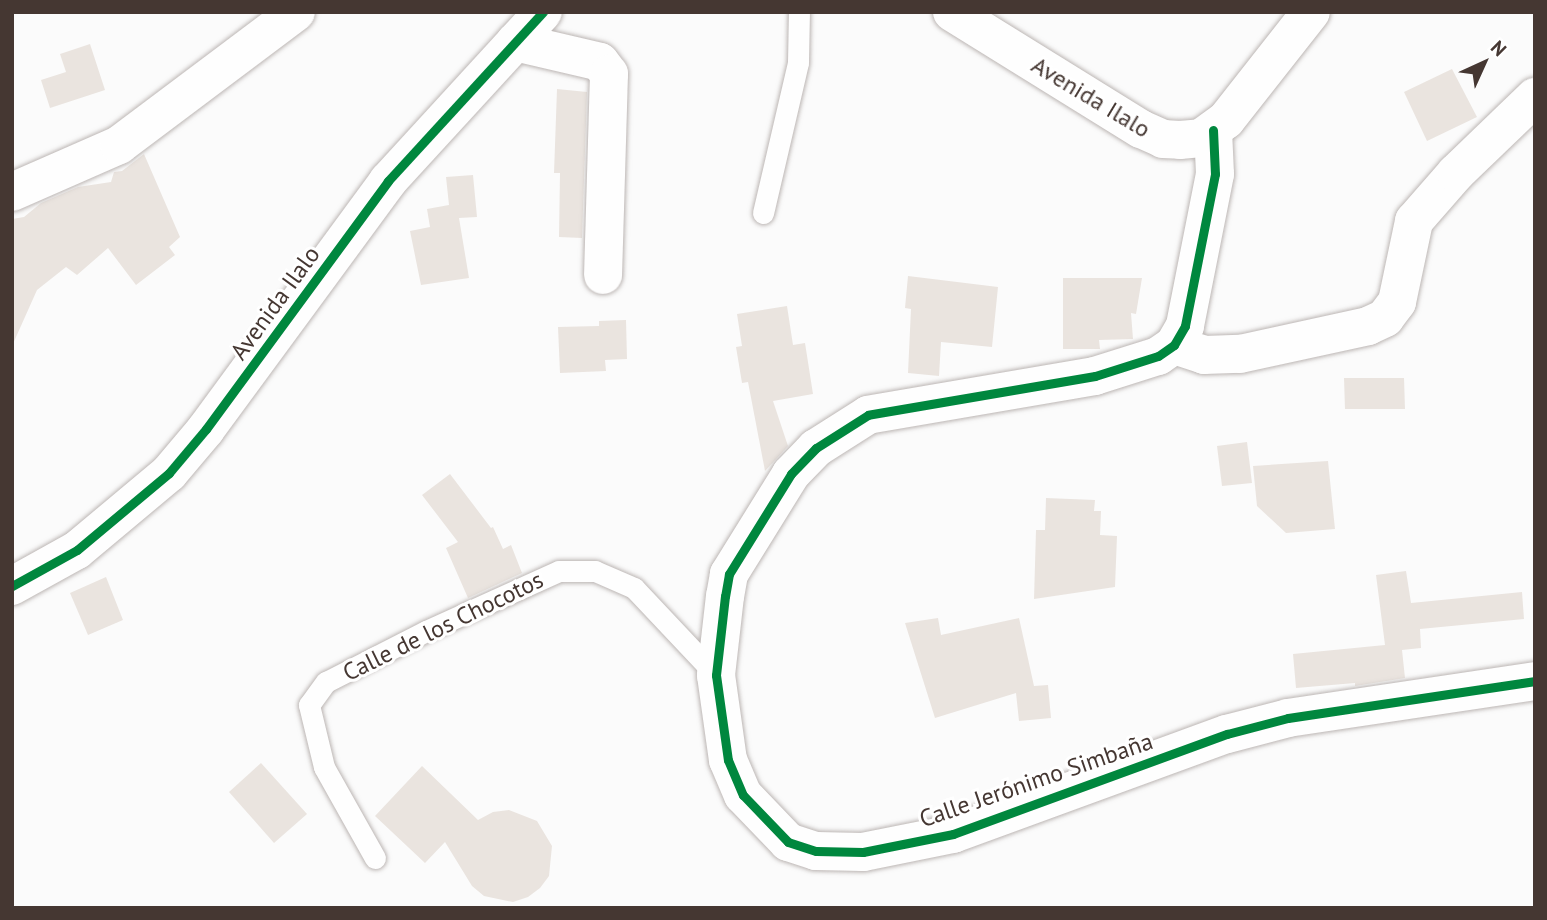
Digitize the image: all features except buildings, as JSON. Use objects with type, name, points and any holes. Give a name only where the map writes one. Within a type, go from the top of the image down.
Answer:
[{"type":"street","points":[[12,192],[119,145],[296,12]]},
{"type":"street","name":"Avenida Ilalo","points":[[12,586],[77,550],[169,473],[206,429],[388,181],[543,12]]},
{"type":"street","name":"Avenida Ilalo","points":[[952,12],[1141,129],[1163,139],[1201,138],[1213,130],[1240,104],[1311,12]]},
{"type":"street","points":[[516,43],[600,62],[609,74],[603,275]]},
{"type":"street","points":[[1213,130],[1215,174],[1185,326],[1174,345],[1204,355],[1240,354],[1368,326],[1385,318],[1397,302],[1415,220],[1448,182],[1535,97]]},
{"type":"street","name":"Calle Jerónimo Simbaña","points":[[1174,345],[1158,356],[1095,376],[868,415],[816,448],[791,474],[729,574],[716,676],[728,760],[743,795],[788,842],[816,851],[863,852],[953,834],[1227,734],[1288,718],[1535,681]]},
{"type":"lane","points":[[763,213],[798,62],[799,12]]},
{"type":"lane","name":"Calle de los Chocotos","points":[[374,858],[324,767],[309,705],[326,682],[426,631],[559,571],[594,571],[634,588],[716,676]]},
{"type":"cycle path","points":[[12,586],[77,550],[169,473],[206,429],[388,181],[543,12]]},
{"type":"cycle path","points":[[1213,130],[1215,174],[1185,326],[1174,345],[1158,356],[1095,376],[868,415],[816,448],[791,474],[729,574],[725,596],[716,675],[728,760],[743,795],[788,842],[816,851],[863,852],[953,834],[1227,734],[1288,718],[1535,681]]}]
